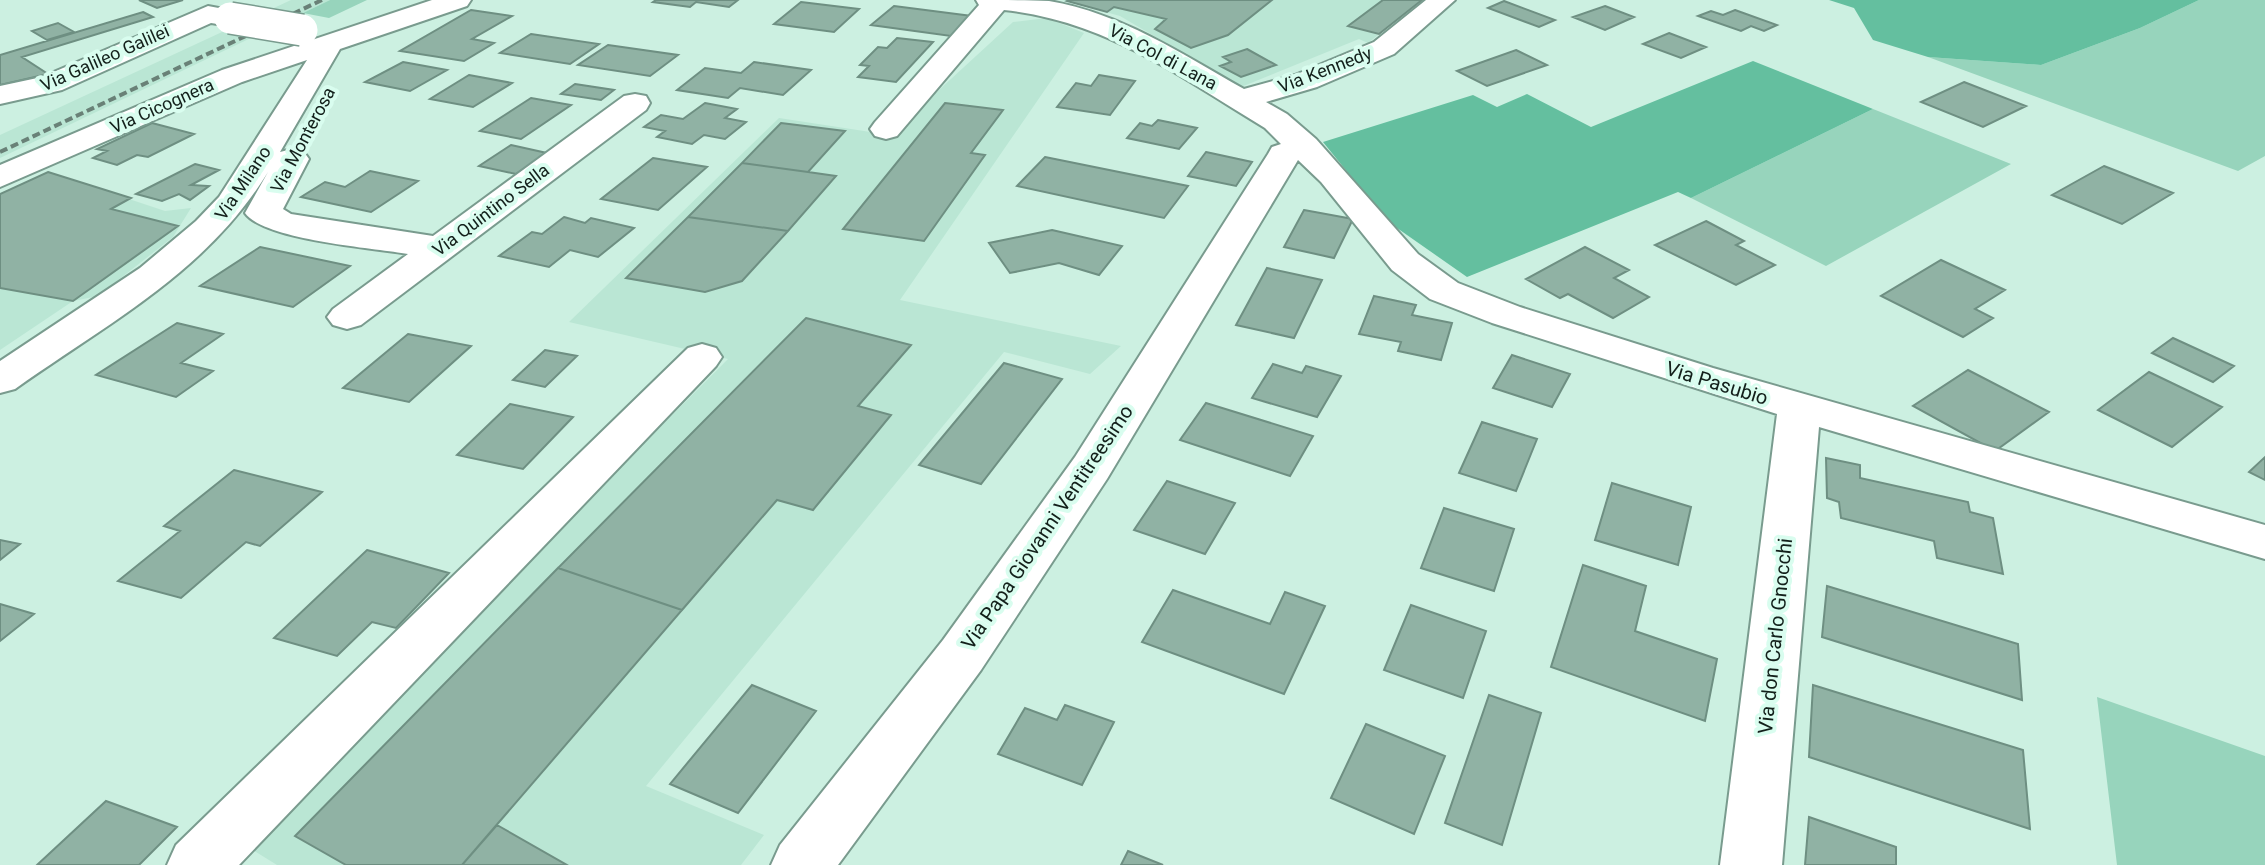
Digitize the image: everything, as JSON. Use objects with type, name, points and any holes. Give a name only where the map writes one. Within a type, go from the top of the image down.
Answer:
[{"type":"street","name":"Via Cicognera","points":[[0,177],[232,76],[315,36],[458,0]]},
{"type":"street","name":"Via Col di Lana","points":[[989,0],[1087,18],[1134,38],[1240,100]]},
{"type":"street","name":"Via Kennedy","points":[[1240,100],[1306,81],[1384,48],[1442,0]]},
{"type":"street","points":[[886,129],[997,1]]},
{"type":"street","points":[[221,11],[315,36]]},
{"type":"street","name":"Via Galileo Galilei","points":[[4,97],[51,84],[221,11]]},
{"type":"street","name":"Via Monterosa","points":[[315,36],[348,55],[263,213],[282,223],[440,248]]},
{"type":"street","name":"Via Milano","points":[[0,380],[161,270],[216,224],[323,58],[315,36]]},
{"type":"street","name":"Via Pasubio","points":[[1240,100],[1276,121],[1305,146],[1405,262],[1444,291],[1595,345],[2265,542]]},
{"type":"street","name":"Via Quintino Sella","points":[[347,317],[635,103]]},
{"type":"street","name":"Via Papa Giovanni Ventitreesimo","points":[[802,865],[962,655],[1091,468],[1284,154],[1305,146]]},
{"type":"street","points":[[198,865],[702,357]]},
{"type":"street","name":"Via don Carlo Gnocchi","points":[[1751,865],[1799,407]]},
{"type":"shaded area","points":[[291,0],[330,0],[0,158],[0,135]]},
{"type":"shaded area","points":[[330,0],[367,0],[329,18],[303,13]]},
{"type":"shaded area","points":[[1062,0],[1422,0],[1368,43],[1359,39],[1241,87],[1120,16]]},
{"type":"shaded area","points":[[2199,0],[2265,0],[2265,156],[2238,171],[1928,57],[2041,65],[2140,28]]},
{"type":"shaded area","points":[[1047,18],[1084,33],[900,300],[1121,346],[1090,374],[1004,352],[646,786],[764,835],[741,865],[277,865],[245,845],[728,359],[569,322],[779,118],[890,135],[1013,22]]},
{"type":"shaded area","points":[[1873,109],[2011,164],[1826,266],[1691,198]]},
{"type":"shaded area","points":[[48,172],[165,211],[191,208],[173,237],[98,296],[73,301],[0,350],[0,194]]},
{"type":"shaded area","points":[[2097,697],[2265,756],[2265,865],[2117,865]]},
{"type":"green space","points":[[1829,0],[2199,0],[2140,28],[2041,65],[1928,57],[1873,40],[1854,8]]},
{"type":"green space","points":[[1753,61],[1873,109],[1691,198],[1678,192],[1467,277],[1387,221],[1323,142],[1473,95],[1497,107],[1527,94],[1591,127]]},
{"type":"building","points":[[139,0],[183,0],[157,8]]},
{"type":"building","points":[[738,0],[729,7],[696,2],[690,7],[653,2]]},
{"type":"building","points":[[1069,0],[1272,0],[1228,35],[1191,48],[1155,29],[1166,19],[1114,7],[1107,12]]},
{"type":"building","points":[[1383,0],[1422,0],[1379,34],[1348,26]]},
{"type":"building","points":[[1504,1],[1555,20],[1539,27],[1488,8]]},
{"type":"building","points":[[801,2],[859,9],[834,32],[774,24]]},
{"type":"building","points":[[894,6],[972,16],[951,36],[871,25]]},
{"type":"building","points":[[1605,6],[1634,17],[1605,30],[1573,17]]},
{"type":"building","points":[[471,10],[512,16],[472,39],[494,43],[464,61],[400,51]]},
{"type":"building","points":[[1735,10],[1777,25],[1764,31],[1751,26],[1741,31],[1698,16],[1711,11],[1723,15]]},
{"type":"building","points":[[143,12],[153,17],[22,57],[48,74],[0,85],[0,55]]},
{"type":"building","points":[[58,23],[74,32],[47,40],[32,31]]},
{"type":"building","points":[[1669,33],[1706,47],[1681,58],[1643,44]]},
{"type":"building","points":[[531,34],[599,44],[570,64],[500,53]]},
{"type":"building","points":[[897,38],[933,42],[896,82],[858,77],[869,66],[860,65],[878,47],[887,48]]},
{"type":"building","points":[[608,45],[678,55],[650,76],[578,65]]},
{"type":"building","points":[[1247,49],[1276,65],[1241,77],[1220,66],[1231,62],[1223,57]]},
{"type":"building","points":[[1516,50],[1547,65],[1487,86],[1457,71]]},
{"type":"building","points":[[403,62],[447,70],[410,91],[365,82]]},
{"type":"building","points":[[754,62],[811,70],[783,95],[740,88],[728,98],[677,90],[705,68],[741,73]]},
{"type":"building","points":[[469,75],[512,83],[473,107],[430,99]]},
{"type":"building","points":[[1099,75],[1135,81],[1110,115],[1057,107],[1076,83],[1091,86]]},
{"type":"building","points":[[1964,82],[2026,106],[1983,127],[1921,102]]},
{"type":"building","points":[[575,84],[614,90],[601,100],[561,94]]},
{"type":"building","points":[[531,98],[571,105],[521,139],[480,131]]},
{"type":"building","points":[[705,103],[737,109],[725,118],[746,122],[725,139],[704,135],[692,144],[657,137],[665,131],[644,127],[661,115],[683,119]]},
{"type":"building","points":[[945,103],[1003,110],[971,153],[985,155],[924,241],[843,229]]},
{"type":"building","points":[[1158,120],[1197,128],[1179,149],[1127,138],[1140,123],[1152,126]]},
{"type":"building","points":[[152,123],[194,134],[148,157],[137,155],[117,165],[93,158],[107,151],[97,149]]},
{"type":"building","points":[[781,123],[845,131],[808,172],[742,163]]},
{"type":"building","points":[[511,145],[547,153],[516,174],[479,166]]},
{"type":"building","points":[[1206,152],[1252,162],[1236,186],[1188,176]]},
{"type":"building","points":[[1045,157],[1188,186],[1164,218],[1017,186]]},
{"type":"building","points":[[653,158],[707,167],[658,210],[601,199]]},
{"type":"building","points":[[742,163],[836,176],[788,231],[688,217]]},
{"type":"building","points":[[195,164],[219,170],[191,185],[209,186],[190,200],[179,194],[162,201],[136,194]]},
{"type":"building","points":[[2104,166],[2173,193],[2122,224],[2052,195]]},
{"type":"building","points":[[370,171],[418,181],[371,212],[301,197],[325,182],[345,187]]},
{"type":"building","points":[[48,172],[131,198],[111,209],[178,226],[73,301],[0,288],[0,194]]},
{"type":"building","points":[[1304,210],[1353,219],[1334,258],[1284,247]]},
{"type":"building","points":[[564,217],[585,223],[591,218],[634,228],[598,257],[570,250],[549,267],[499,256],[532,232],[542,234]]},
{"type":"building","points":[[688,217],[788,231],[742,281],[705,292],[626,278]]},
{"type":"building","points":[[1706,221],[1744,241],[1736,245],[1775,265],[1736,285],[1655,245]]},
{"type":"building","points":[[1052,230],[1122,246],[1099,275],[1059,263],[1010,273],[989,243]]},
{"type":"building","points":[[260,247],[350,266],[293,307],[200,286]]},
{"type":"building","points":[[1585,247],[1629,270],[1614,278],[1649,297],[1613,318],[1568,294],[1560,298],[1526,279]]},
{"type":"building","points":[[1941,260],[2005,290],[1975,309],[1993,318],[1963,337],[1881,296]]},
{"type":"building","points":[[1267,268],[1322,280],[1294,338],[1236,325]]},
{"type":"building","points":[[1374,296],[1416,305],[1412,315],[1452,323],[1441,360],[1398,351],[1401,342],[1359,334]]},
{"type":"building","points":[[806,318],[911,345],[858,406],[891,415],[813,510],[777,500],[682,610],[558,568]]},
{"type":"building","points":[[177,323],[223,334],[181,363],[213,371],[176,397],[96,375]]},
{"type":"building","points":[[408,334],[471,346],[409,402],[343,388]]},
{"type":"building","points":[[2173,338],[2234,366],[2213,382],[2152,353]]},
{"type":"building","points":[[545,350],[577,356],[545,387],[513,380]]},
{"type":"building","points":[[1512,355],[1570,374],[1552,407],[1493,388]]},
{"type":"building","points":[[1004,363],[1062,379],[981,484],[919,465]]},
{"type":"building","points":[[1273,364],[1302,373],[1306,366],[1341,376],[1317,417],[1252,398]]},
{"type":"building","points":[[1968,370],[2049,412],[1995,451],[1913,406]]},
{"type":"building","points":[[2149,372],[2222,407],[2172,447],[2098,410]]},
{"type":"building","points":[[1206,403],[1313,436],[1290,476],[1180,440]]},
{"type":"building","points":[[510,404],[573,417],[523,469],[457,455]]},
{"type":"building","points":[[1482,422],[1537,439],[1516,491],[1459,473]]},
{"type":"building","points":[[2265,457],[2265,480],[2249,472]]},
{"type":"building","points":[[1826,458],[1860,465],[1860,478],[1968,502],[1970,512],[1993,518],[2003,574],[1937,558],[1934,541],[1841,518],[1839,502],[1827,498]]},
{"type":"building","points":[[234,470],[322,492],[260,546],[246,542],[181,598],[118,581],[180,531],[164,526]]},
{"type":"building","points":[[1167,481],[1235,503],[1205,554],[1134,530]]},
{"type":"building","points":[[1612,483],[1691,507],[1678,565],[1595,540]]},
{"type":"building","points":[[1444,508],[1514,529],[1494,591],[1421,568]]},
{"type":"building","points":[[0,540],[20,544],[0,560]]},
{"type":"building","points":[[367,550],[449,573],[396,628],[372,622],[337,656],[274,638]]},
{"type":"building","points":[[1583,565],[1646,586],[1635,631],[1717,659],[1705,721],[1551,667]]},
{"type":"building","points":[[558,568],[682,610],[462,865],[346,865],[295,836]]},
{"type":"building","points":[[1827,586],[2018,644],[2022,700],[1822,637]]},
{"type":"building","points":[[1173,590],[1270,624],[1285,592],[1325,606],[1284,694],[1142,642]]},
{"type":"building","points":[[0,604],[34,614],[0,641]]},
{"type":"building","points":[[1411,605],[1486,631],[1463,698],[1384,670]]},
{"type":"building","points":[[752,685],[816,711],[738,813],[670,784]]},
{"type":"building","points":[[1813,685],[2023,750],[2030,829],[1809,757]]},
{"type":"building","points":[[1489,695],[1541,713],[1502,845],[1445,823]]},
{"type":"building","points":[[1065,705],[1114,722],[1082,785],[998,754],[1025,708],[1057,720]]},
{"type":"building","points":[[1366,724],[1445,756],[1414,834],[1331,798]]},
{"type":"building","points":[[106,801],[177,827],[139,865],[37,865]]},
{"type":"building","points":[[1809,817],[1896,847],[1896,865],[1805,865]]},
{"type":"building","points":[[497,825],[567,865],[462,865]]},
{"type":"building","points":[[1128,851],[1163,865],[1121,865]]},
{"type":"railway","points":[[0,152],[322,0]]}]
